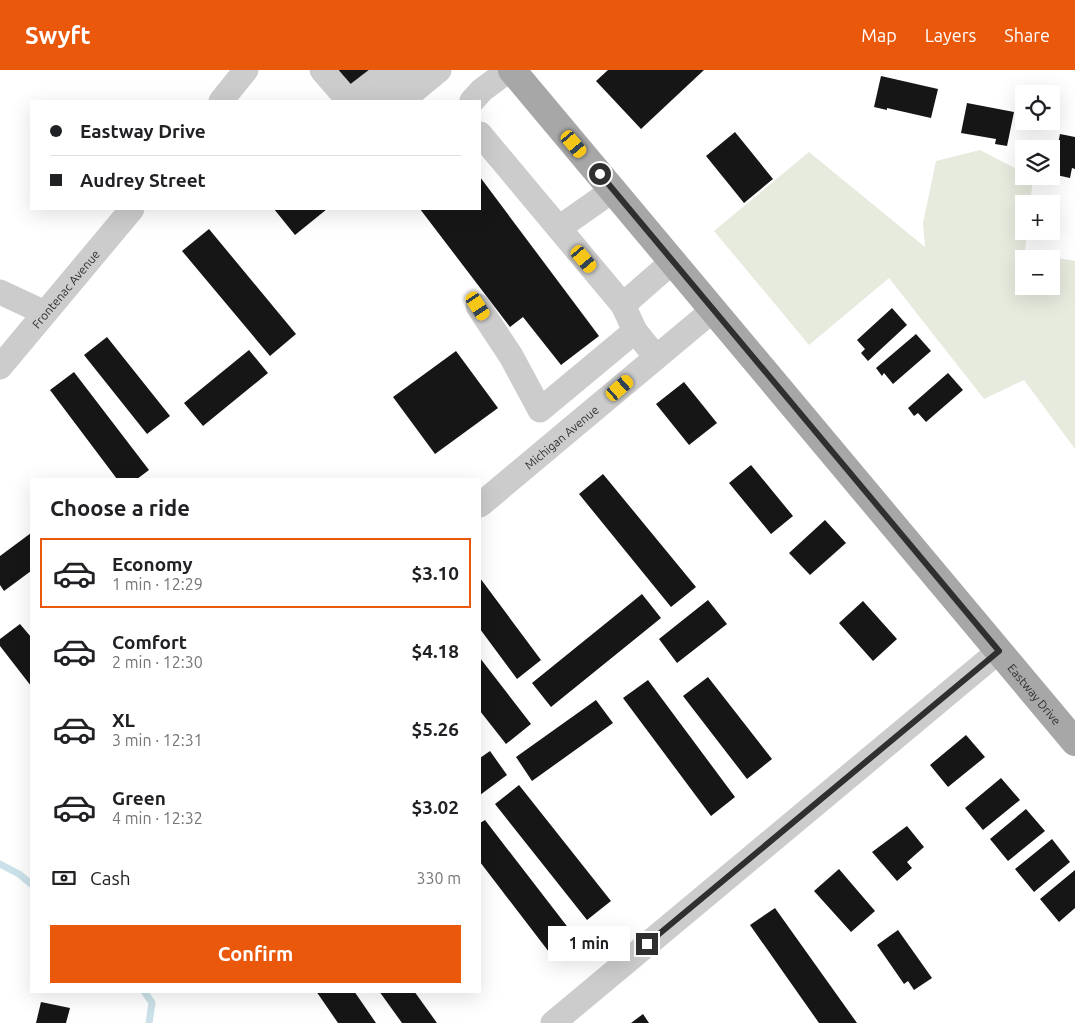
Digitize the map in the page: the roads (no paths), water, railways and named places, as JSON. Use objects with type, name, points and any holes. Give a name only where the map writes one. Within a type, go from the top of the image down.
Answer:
[{"type":"main road","name":"Eastway Drive","points":[[510,70],[673,261],[1075,742]]},
{"type":"street","points":[[222,100],[246,70]]},
{"type":"street","points":[[350,100],[389,70]]},
{"type":"street","points":[[375,100],[416,70]]},
{"type":"street","points":[[402,100],[439,70]]},
{"type":"street","points":[[424,100],[445,85],[445,70]]},
{"type":"street","points":[[473,100],[482,90],[510,70]]},
{"type":"street","points":[[329,72],[348,100]]},
{"type":"street","points":[[481,135],[623,305],[635,331],[656,357]]},
{"type":"street","points":[[559,228],[613,190]]},
{"type":"street","name":"Frontenac Avenue","points":[[0,367],[131,210]]},
{"type":"street","points":[[623,305],[673,261]]},
{"type":"street","points":[[0,292],[45,313]]},
{"type":"street","points":[[478,306],[510,356],[540,410],[545,428],[554,444]]},
{"type":"street","name":"Michigan Avenue","points":[[481,504],[714,310]]},
{"type":"street","points":[[540,410],[635,331]]},
{"type":"street","points":[[553,1023],[999,651]]},
{"type":"waterway","points":[[0,864],[19,874],[30,883]]},
{"type":"waterway","points":[[145,993],[152,1003],[149,1023]]}]
